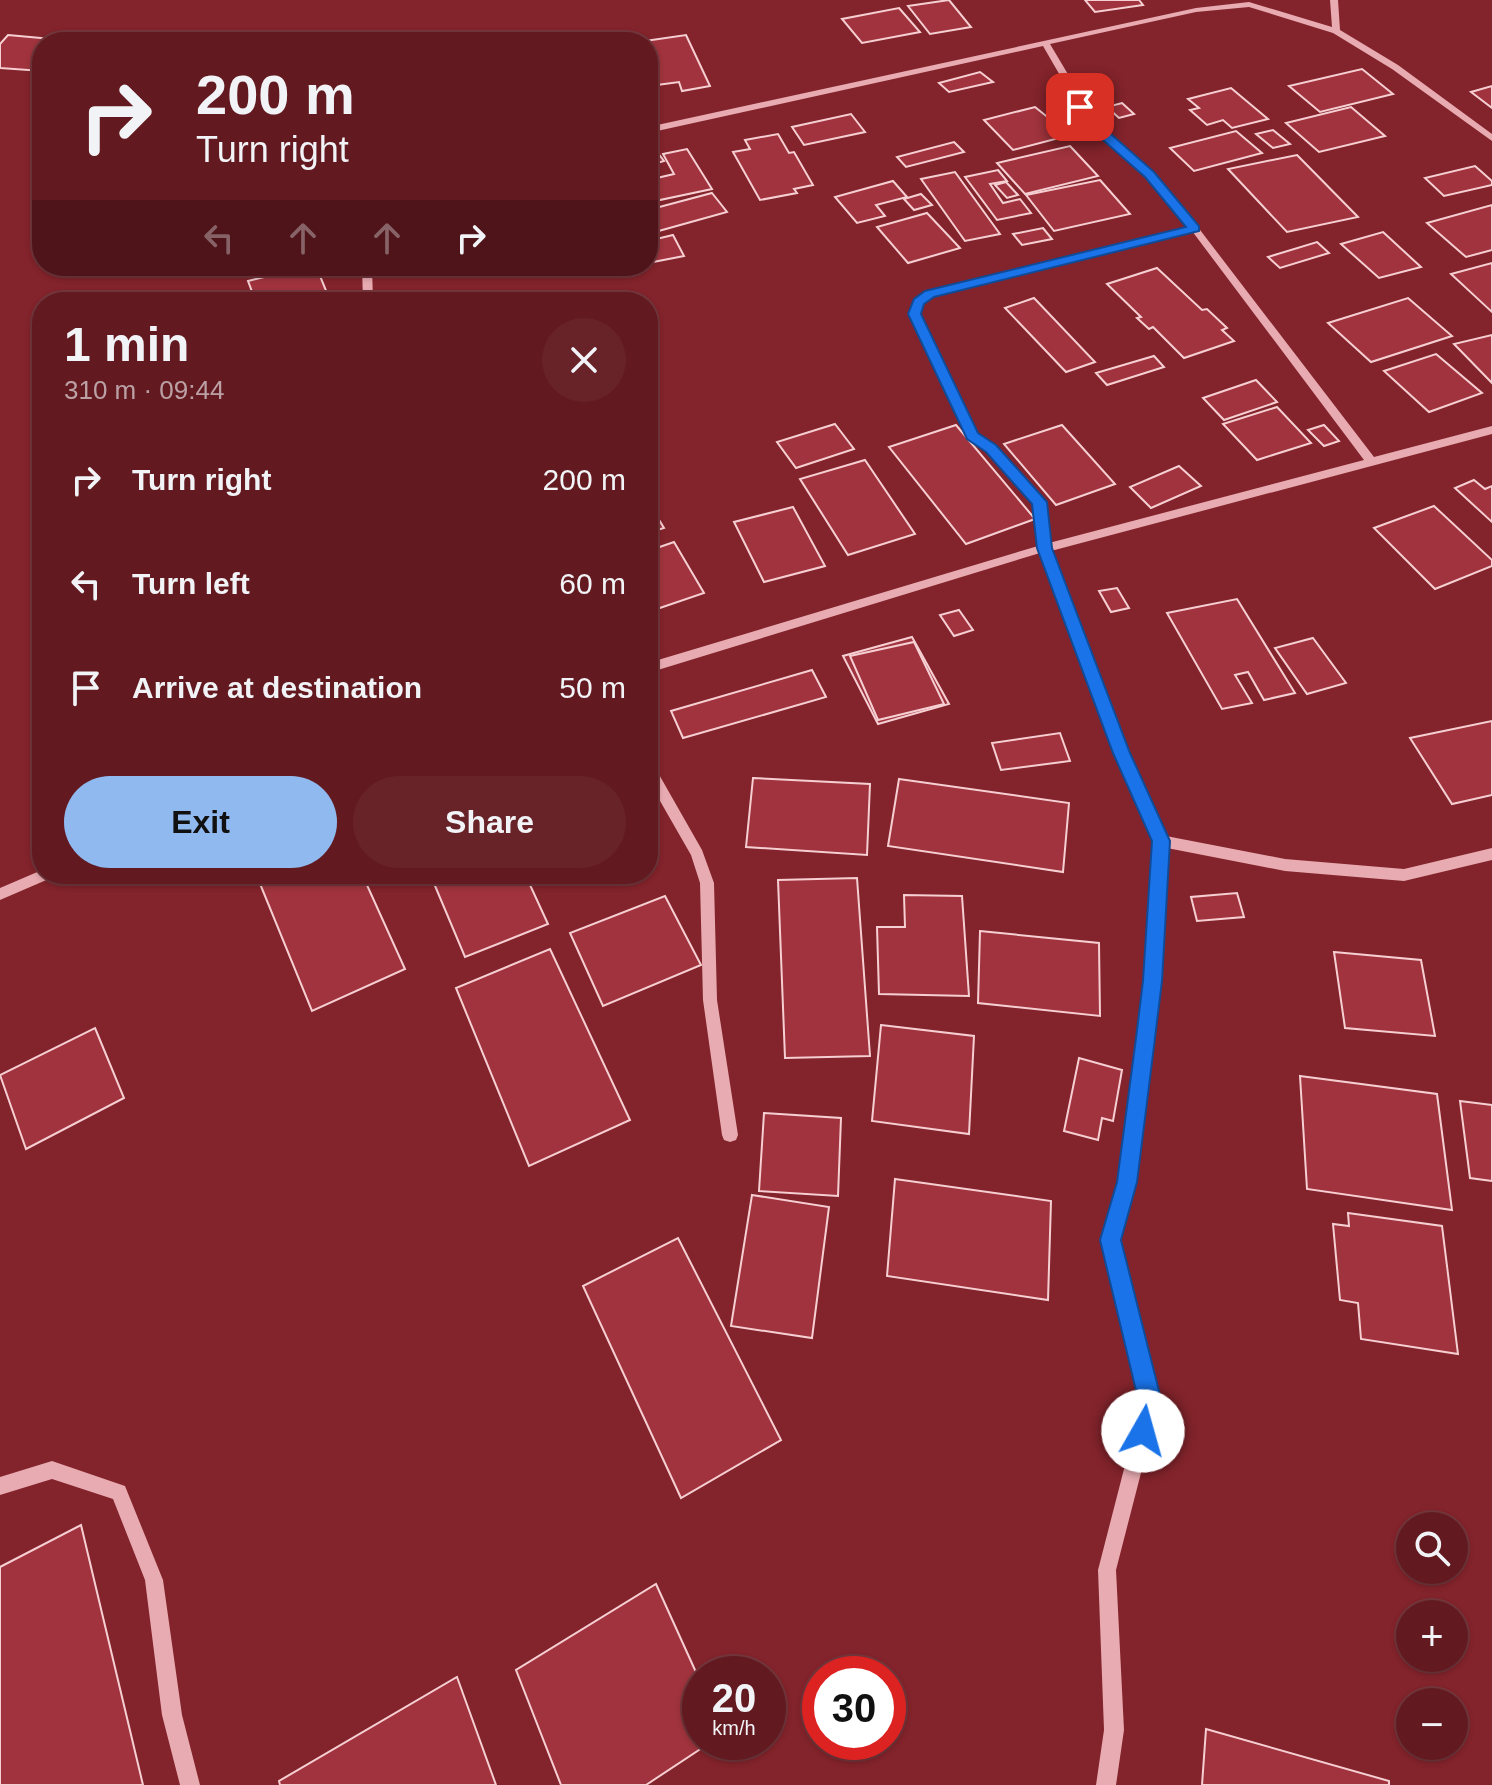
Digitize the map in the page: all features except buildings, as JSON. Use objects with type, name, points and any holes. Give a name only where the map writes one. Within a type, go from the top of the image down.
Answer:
[{"type":"street","points":[[658,128],[1196,10],[1270,0]]},
{"type":"street","points":[[1334,0],[1336,31]]},
{"type":"street","points":[[1249,4],[1336,31],[1395,67],[1492,138]]},
{"type":"street","points":[[1046,44],[1090,120],[1149,174],[1194,228],[1371,461]]},
{"type":"street","points":[[1106,1785],[1114,1730],[1107,1570],[1150,1403],[1110,1240],[1127,1182],[1151,997],[1161,841],[1121,753],[1044,548],[1039,502],[991,448],[972,436],[914,314],[918,302],[929,294],[1194,228]]},
{"type":"street","points":[[658,665],[1044,548],[1492,430]]},
{"type":"street","points":[[658,786],[697,854],[707,883],[710,1000],[730,1135]]},
{"type":"street","points":[[1161,841],[1285,865],[1404,875],[1492,854]]},
{"type":"street","points":[[0,894],[32,880]]},
{"type":"street","points":[[0,1486],[52,1470],[119,1492],[154,1580],[172,1715],[190,1785]]},
{"type":"route","points":[[1080,107],[1108,138],[1149,174],[1194,228],[929,294],[918,302],[914,314],[972,436],[991,448],[1039,502],[1044,548],[1121,753],[1161,841],[1153,981],[1127,1182],[1110,1240],[1150,1403],[1143,1431]]}]
